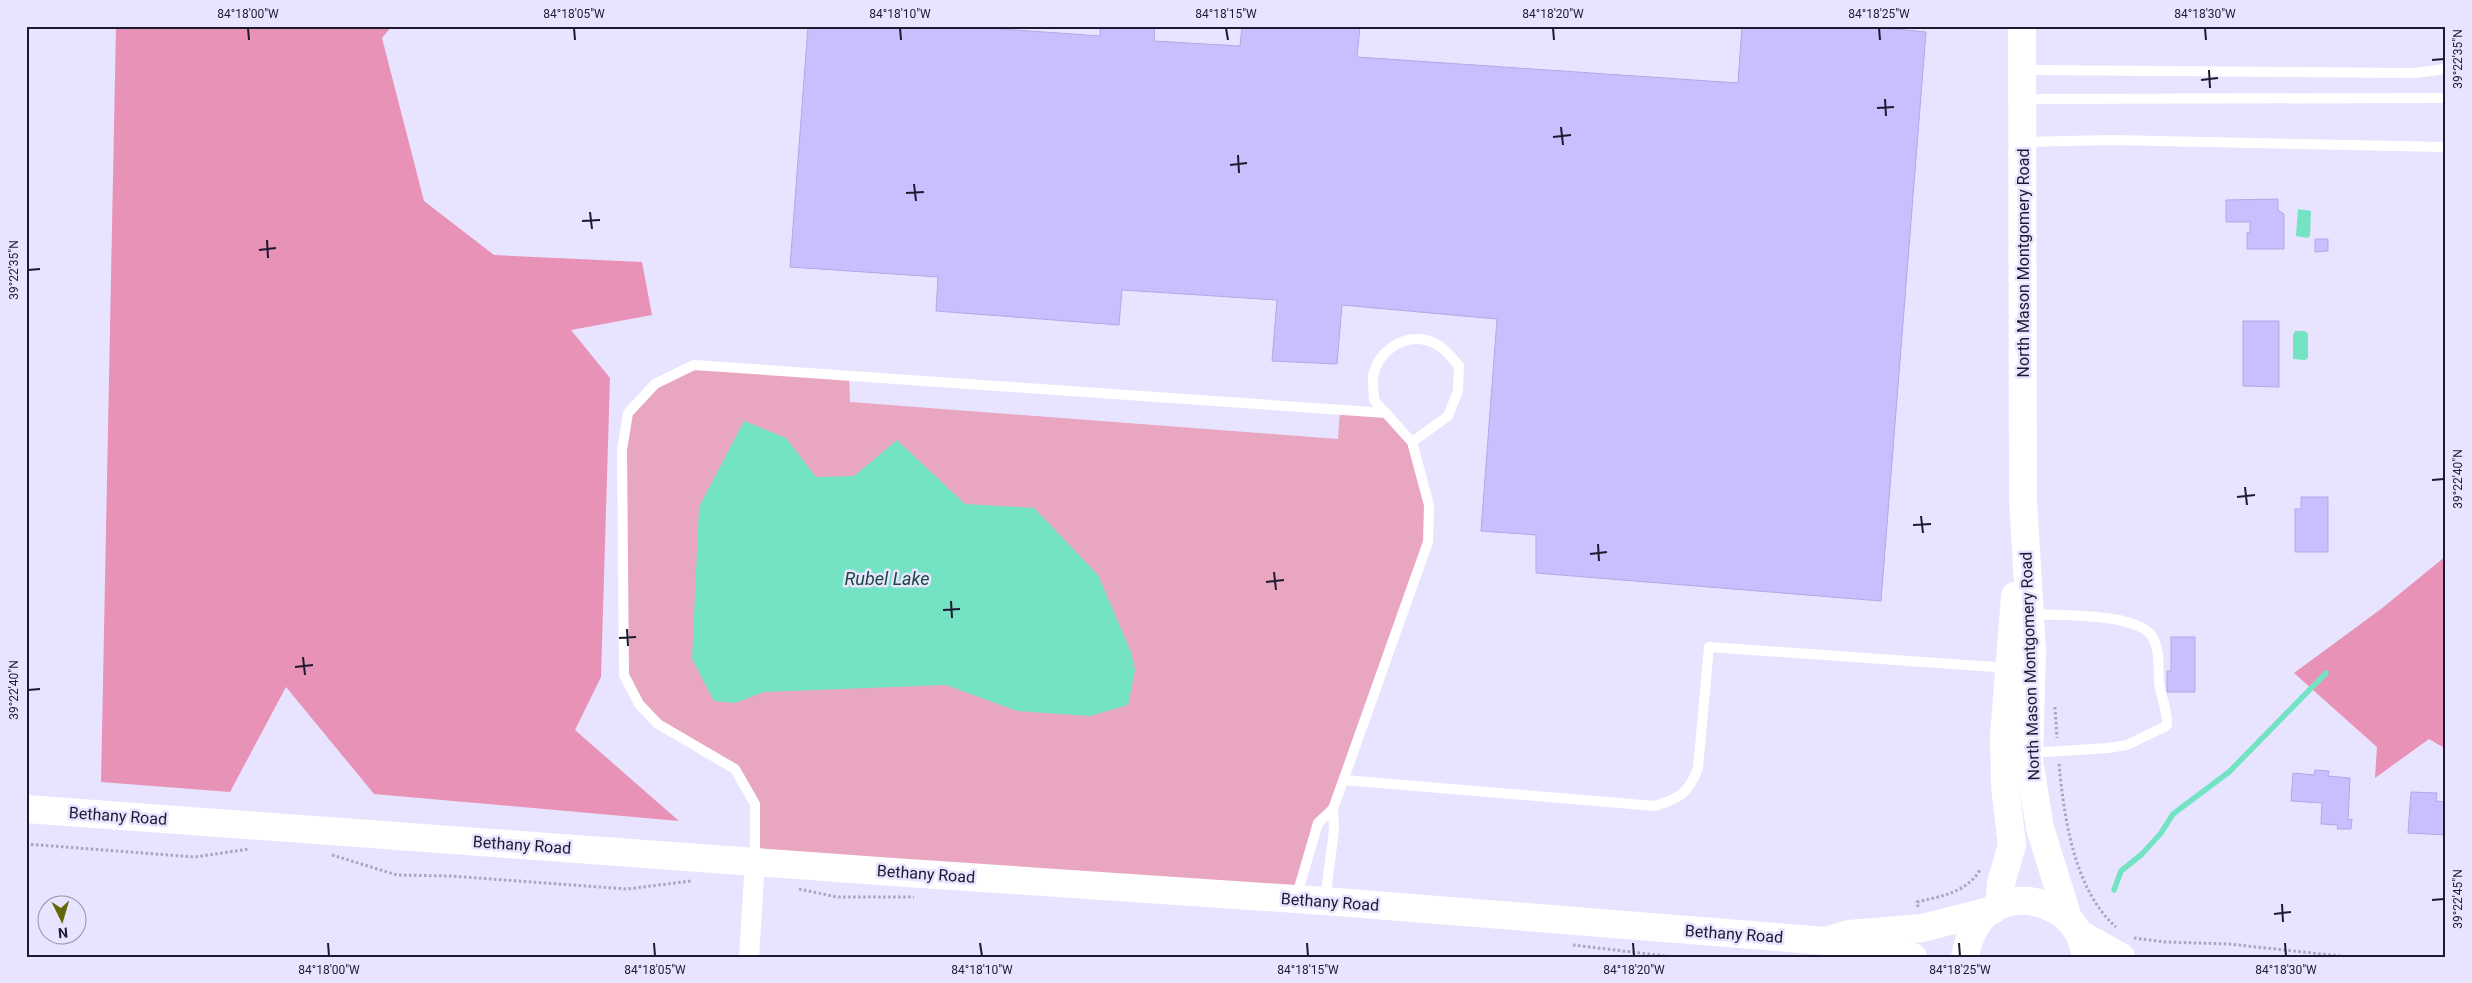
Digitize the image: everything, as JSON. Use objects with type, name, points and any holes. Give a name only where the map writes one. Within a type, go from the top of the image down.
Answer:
[{"type":"main road","name":"North Mason Montgomery Road","points":[[2022,26],[2024,500],[2020,668],[2029,753],[2040,828],[2077,936]]},
{"type":"main road","name":"North Mason Montgomery Road","points":[[1996,907],[2012,845],[2004,760],[2030,614],[2024,500]]},
{"type":"main road","name":"Bethany Road","points":[[26,809],[755,862],[1325,900],[1826,941],[1849,934],[1922,928],[1996,907],[2032,901],[2051,906],[2077,936]]},
{"type":"main road","points":[[1964,957],[1967,941],[1977,923],[1996,907]]},
{"type":"main road","points":[[2077,936],[2126,947]]},
{"type":"main road","name":"Bethany Road","points":[[1826,941],[1848,953],[1888,953],[1913,957]]},
{"type":"street","points":[[750,957],[755,862]]},
{"type":"lane","points":[[2022,70],[2415,73],[2446,69]]},
{"type":"lane","points":[[2022,99],[2446,98]]},
{"type":"lane","points":[[2022,142],[2112,140],[2446,147]]},
{"type":"lane","points":[[1325,900],[1334,830],[1333,809],[1428,542],[1428,505],[1412,442],[1374,400],[1373,376],[1383,354],[1402,341],[1426,340],[1445,350],[1459,366],[1458,391],[1448,416],[1412,442]]},
{"type":"lane","points":[[755,862],[755,804],[735,769],[658,724],[639,704],[624,675],[622,450],[628,413],[655,384],[694,365],[1386,413]]},
{"type":"lane","points":[[2029,753],[2127,745],[2167,725],[2161,697],[2156,645],[2153,637],[2146,629],[2125,620],[2030,614]]},
{"type":"lane","points":[[1344,780],[1655,806],[1677,799],[1692,785],[1698,768],[1709,647],[2020,668]]},
{"type":"lane","points":[[1296,899],[1318,823],[1333,809]]},
{"type":"path","points":[[2054,703],[2066,819],[2079,863],[2097,906],[2119,929]]},
{"type":"path","points":[[26,844],[195,857],[251,849]]},
{"type":"path","points":[[328,854],[397,876],[450,876],[627,889],[700,880]]},
{"type":"path","points":[[1917,902],[1953,893],[1966,886],[1976,876],[1983,864]]},
{"type":"path","points":[[2126,947],[2165,942],[2229,944],[2349,957]]},
{"type":"shaded area","points":[[116,26],[392,26],[382,38],[424,201],[494,255],[642,262],[652,315],[571,330],[610,378],[601,677],[575,730],[679,821],[374,794],[286,687],[230,792],[101,782]]},
{"type":"shaded area","points":[[694,365],[849,376],[850,402],[1338,439],[1340,410],[1386,413],[1412,442],[1429,505],[1428,542],[1333,809],[1318,823],[1296,899],[755,862],[755,804],[735,769],[658,724],[624,675],[622,450],[628,413],[655,384]]},
{"type":"shaded area","points":[[2446,556],[2446,749],[2429,739],[2375,778],[2377,747],[2294,673],[2381,609]]},
{"type":"water","points":[[2298,209],[2311,211],[2310,235],[2308,238],[2296,236]]},
{"type":"water","points":[[2295,331],[2305,331],[2308,334],[2308,358],[2305,360],[2293,359],[2293,335]]},
{"type":"water","name":"Rubel Lake","points":[[744,421],[786,438],[816,477],[854,476],[897,440],[965,504],[1034,508],[1098,575],[1131,652],[1135,670],[1128,705],[1090,716],[1017,711],[946,685],[764,692],[735,703],[714,701],[692,659],[699,507]]},
{"type":"building","points":[[808,26],[960,26],[1100,36],[1100,26],[1155,26],[1154,41],[1240,46],[1242,26],[1360,26],[1357,57],[1738,83],[1742,26],[1863,26],[1926,32],[1881,601],[1536,573],[1536,535],[1481,531],[1497,319],[1342,305],[1337,364],[1272,361],[1277,300],[1122,290],[1119,325],[936,311],[938,277],[790,267]]},
{"type":"building","points":[[2278,199],[2278,210],[2284,214],[2284,249],[2247,249],[2247,233],[2250,232],[2250,222],[2226,222],[2226,200]]},
{"type":"building","points":[[2315,239],[2328,239],[2328,251],[2315,252]]},
{"type":"building","points":[[2243,321],[2279,321],[2279,387],[2243,386]]},
{"type":"building","points":[[2301,497],[2328,497],[2328,552],[2295,552],[2295,509],[2301,509]]},
{"type":"building","points":[[2171,637],[2195,637],[2195,692],[2167,692],[2167,671],[2171,671]]},
{"type":"building","points":[[2315,770],[2329,771],[2328,776],[2350,778],[2348,820],[2352,819],[2351,829],[2337,829],[2338,825],[2321,824],[2322,803],[2291,801],[2293,773],[2314,775]]},
{"type":"building","points":[[2411,792],[2437,793],[2436,801],[2446,802],[2446,835],[2408,833]]},
{"type":"waterway","points":[[2114,890],[2121,871],[2142,854],[2161,833],[2173,814],[2229,772],[2326,673]]}]
